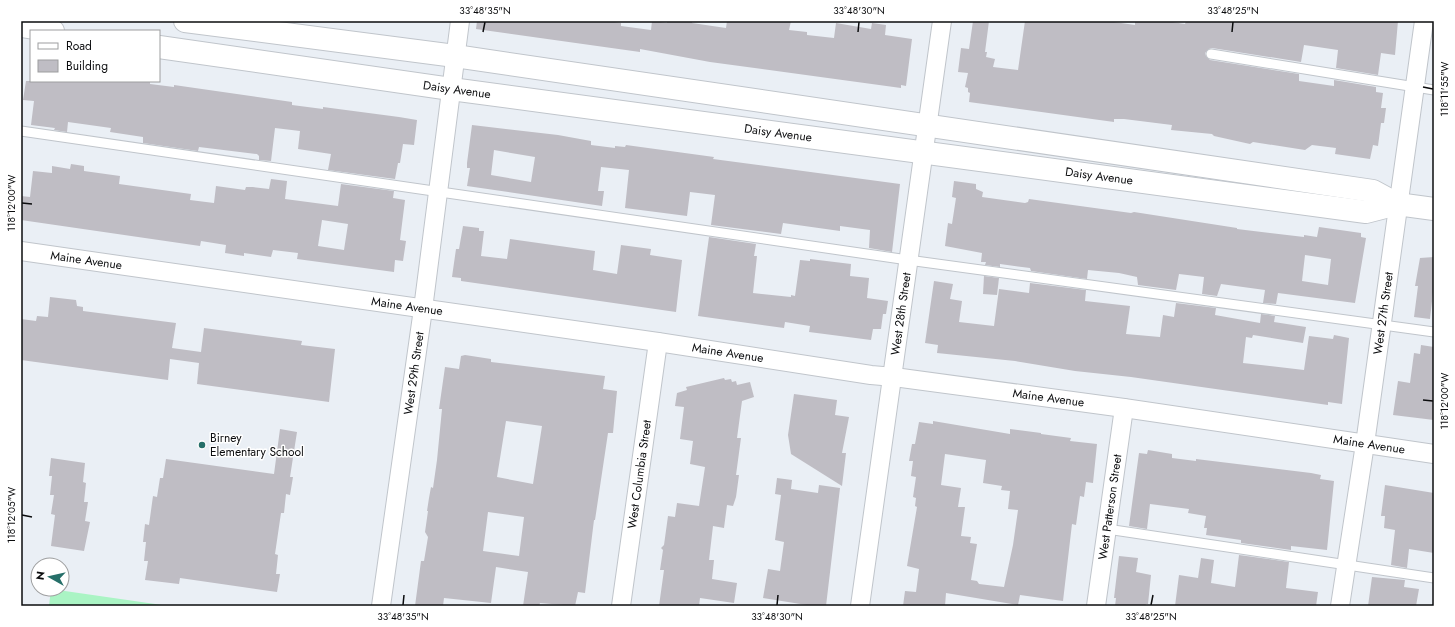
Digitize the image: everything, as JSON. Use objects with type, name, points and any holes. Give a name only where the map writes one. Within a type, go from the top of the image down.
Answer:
[{"type":"street","name":"Daisy Avenue","points":[[185,21],[455,56],[1373,191],[1397,204],[1434,209]]},
{"type":"street","name":"West 29th Street","points":[[381,606],[460,21]]},
{"type":"street","name":"West 28th Street","points":[[860,606],[894,377],[908,260],[942,21]]},
{"type":"street","name":"West 27th Street","points":[[1340,606],[1365,444],[1380,324],[1424,21]]},
{"type":"street","points":[[21,26],[47,30]]},
{"type":"street","name":"Daisy Avenue","points":[[160,46],[451,90],[1366,212],[1397,204]]},
{"type":"street","name":"Maine Avenue","points":[[21,251],[658,342],[870,375],[1124,408],[1434,454]]},
{"type":"street","name":"West Columbia Street","points":[[621,606],[658,342]]},
{"type":"street","name":"West Patterson Street","points":[[1096,606],[1124,408]]},
{"type":"lane","points":[[1211,54],[1434,90]]},
{"type":"lane","points":[[21,131],[908,260],[1434,332]]},
{"type":"lane","points":[[1107,529],[1434,578]]},
{"type":"green space","points":[[70,592],[169,606],[49,606],[50,597],[70,597]]},
{"type":"building","points":[[477,21],[608,21],[621,23],[621,26],[651,30],[652,21],[667,23],[667,21],[692,21],[692,23],[726,28],[727,21],[791,21],[789,30],[807,32],[807,35],[834,38],[836,23],[871,29],[872,23],[886,25],[885,35],[912,39],[906,86],[901,85],[901,88],[710,62],[640,49],[640,52],[476,29]]},
{"type":"building","points":[[973,21],[989,21],[985,52],[987,52],[986,57],[995,59],[993,67],[1018,70],[1025,21],[1107,21],[1135,25],[1135,21],[1166,21],[1185,24],[1186,21],[1398,21],[1395,55],[1381,53],[1378,75],[1336,68],[1338,50],[1304,45],[1301,62],[1212,48],[1205,53],[1210,60],[1299,74],[1299,81],[1334,86],[1334,80],[1376,87],[1376,92],[1383,93],[1381,108],[1386,108],[1384,123],[1381,123],[1378,146],[1373,145],[1370,159],[1335,154],[1336,148],[1312,145],[1305,150],[1253,142],[1250,144],[1214,136],[1212,134],[1171,130],[1172,125],[1124,119],[1114,119],[1114,122],[969,102],[970,93],[968,92],[968,88],[965,87],[968,73],[958,72],[961,48],[969,49]]},
{"type":"building","points":[[26,81],[150,82],[150,84],[174,87],[174,85],[292,102],[292,105],[323,109],[323,107],[417,120],[414,145],[403,144],[400,163],[398,163],[395,179],[328,170],[331,154],[298,149],[300,131],[275,128],[271,161],[259,160],[259,156],[257,154],[199,147],[198,151],[143,143],[143,137],[110,132],[111,128],[68,122],[67,132],[54,130],[55,128],[31,125],[34,101],[23,100]]},
{"type":"building","points":[[472,125],[558,135],[591,141],[591,145],[615,148],[615,146],[625,147],[626,145],[714,157],[713,159],[900,184],[892,252],[869,248],[870,230],[840,226],[840,231],[783,223],[781,234],[711,225],[715,195],[690,192],[687,216],[625,208],[629,170],[601,167],[598,191],[604,191],[602,206],[467,186],[470,168],[467,168]],"holes":[[[494,150],[535,157],[531,182],[491,175]]]},
{"type":"building","points":[[71,164],[84,166],[84,171],[120,176],[119,184],[191,194],[190,200],[214,203],[216,186],[245,190],[246,187],[269,189],[271,179],[287,181],[285,199],[338,206],[341,184],[394,191],[393,198],[405,200],[400,240],[406,241],[403,261],[395,260],[394,272],[297,259],[298,253],[273,250],[271,257],[244,253],[244,256],[225,253],[226,245],[201,241],[200,246],[21,220],[21,196],[30,197],[33,171],[52,173],[52,166],[70,169]],"holes":[[[322,220],[348,224],[344,250],[318,246]]]},
{"type":"building","points":[[954,181],[976,184],[976,189],[983,192],[982,197],[1025,203],[1028,202],[1029,199],[1131,213],[1134,212],[1237,229],[1304,237],[1304,235],[1317,237],[1319,227],[1361,233],[1361,237],[1366,238],[1355,303],[1278,293],[1276,304],[1263,303],[1265,290],[1221,284],[1217,296],[1202,294],[1204,277],[1179,274],[1176,290],[1138,285],[1137,277],[1119,273],[1088,270],[1087,279],[1031,271],[1030,268],[1000,264],[1000,267],[985,265],[986,262],[981,262],[982,253],[945,246],[948,223],[952,224],[956,198],[952,197]],"holes":[[[1305,255],[1331,259],[1328,285],[1302,281]]]},
{"type":"building","points":[[463,226],[479,228],[479,231],[484,231],[481,256],[507,259],[510,239],[595,251],[593,270],[617,274],[621,245],[651,249],[650,255],[682,260],[676,312],[461,281],[461,278],[452,277],[456,249],[459,249]]},
{"type":"building","points":[[709,237],[756,244],[754,256],[757,256],[753,293],[791,297],[791,295],[795,296],[800,260],[810,261],[810,259],[851,264],[850,276],[869,278],[867,298],[888,301],[886,314],[883,314],[881,329],[873,329],[871,340],[809,332],[810,326],[785,322],[784,328],[698,316]]},
{"type":"building","points":[[1434,257],[1434,283],[1430,319],[1414,317],[1418,286],[1415,286],[1420,258]]},
{"type":"building","points":[[984,276],[999,278],[997,295],[983,294]]},
{"type":"building","points":[[934,281],[953,284],[950,299],[962,301],[959,322],[994,326],[999,289],[1029,293],[1030,283],[1086,290],[1085,301],[1130,306],[1126,334],[1160,337],[1163,315],[1174,317],[1176,303],[1216,308],[1215,315],[1260,323],[1261,314],[1275,316],[1274,322],[1306,327],[1303,343],[1253,335],[1252,338],[1246,337],[1243,363],[1304,370],[1309,336],[1333,339],[1334,335],[1349,338],[1342,404],[1328,402],[1328,405],[1131,377],[1075,371],[1015,361],[937,353],[938,345],[925,343]]},
{"type":"building","points":[[50,297],[76,300],[77,306],[83,307],[83,311],[176,323],[172,348],[201,352],[204,328],[302,341],[301,345],[335,349],[329,402],[197,384],[199,363],[170,359],[168,380],[21,360],[21,319],[36,321],[37,316],[48,317]]},
{"type":"building","points":[[1421,345],[1434,347],[1434,420],[1393,415],[1398,381],[1410,383],[1414,353],[1420,354]]},
{"type":"building","points":[[465,355],[491,359],[491,362],[605,376],[603,389],[617,391],[613,433],[608,433],[594,520],[585,593],[578,592],[575,606],[540,603],[539,606],[523,606],[528,572],[496,567],[491,603],[444,598],[443,606],[415,606],[421,561],[424,561],[428,537],[425,532],[427,511],[431,487],[433,488],[437,460],[442,409],[439,409],[445,367],[459,369],[461,356]],"holes":[[[506,421],[542,426],[533,484],[497,477]],[[488,512],[524,517],[519,556],[483,551]]]},
{"type":"building","points":[[724,378],[725,380],[731,379],[732,382],[736,381],[737,385],[750,382],[754,397],[742,401],[737,438],[741,438],[736,475],[739,475],[736,497],[733,506],[727,505],[724,528],[713,526],[709,560],[714,560],[712,579],[737,583],[734,603],[700,598],[699,606],[659,606],[664,570],[660,570],[663,550],[661,548],[664,545],[668,516],[675,517],[677,503],[699,506],[705,467],[690,464],[693,441],[680,439],[684,407],[675,406],[677,393],[687,390],[686,387]]},
{"type":"building","points":[[794,394],[837,400],[835,415],[849,417],[842,453],[846,453],[842,486],[791,454],[788,435]]},
{"type":"building","points":[[933,421],[1010,434],[1010,429],[1071,438],[1070,441],[1097,444],[1093,483],[1086,482],[1084,497],[1080,496],[1076,525],[1072,524],[1063,601],[1020,595],[1018,605],[946,593],[945,606],[903,606],[905,591],[916,592],[919,569],[907,566],[917,507],[915,506],[916,498],[913,497],[916,477],[911,476],[913,461],[909,461],[912,444],[915,444],[919,422],[933,424]],"holes":[[[945,454],[986,460],[983,483],[1002,486],[1001,490],[1010,491],[1008,509],[1018,510],[1013,545],[1004,587],[979,584],[977,581],[971,580],[977,544],[970,543],[971,537],[961,536],[965,507],[958,507],[961,488],[941,485]]]},
{"type":"building","points":[[280,429],[297,432],[290,477],[293,477],[290,495],[286,494],[284,513],[281,513],[275,554],[278,555],[276,574],[280,574],[277,592],[180,578],[179,584],[145,580],[148,561],[144,561],[146,542],[143,542],[145,524],[149,525],[153,496],[157,497],[160,478],[163,478],[166,459],[274,474]]},
{"type":"building","points":[[1148,450],[1172,454],[1172,458],[1196,461],[1196,459],[1311,473],[1321,475],[1320,479],[1334,481],[1327,550],[1291,546],[1291,550],[1241,543],[1241,540],[1206,535],[1207,528],[1204,528],[1206,516],[1188,513],[1189,509],[1150,504],[1147,529],[1129,526],[1139,453],[1147,454]]},
{"type":"building","points":[[51,458],[85,463],[83,482],[86,483],[84,502],[88,502],[85,521],[90,522],[84,551],[51,546],[55,515],[51,514],[54,495],[50,495],[52,476],[49,476]]},
{"type":"building","points":[[777,478],[792,480],[791,489],[818,493],[819,485],[840,488],[826,606],[813,606],[763,598],[768,569],[780,571],[784,542],[775,540],[781,495],[775,494]]},
{"type":"building","points":[[1385,485],[1434,493],[1434,553],[1409,549],[1407,568],[1391,565],[1395,530],[1384,528],[1385,516],[1381,516]]},
{"type":"building","points":[[1239,555],[1289,562],[1286,588],[1318,592],[1316,606],[1175,606],[1179,575],[1198,578],[1201,558],[1214,560],[1211,583],[1235,587]]},
{"type":"building","points":[[1119,556],[1138,558],[1136,572],[1151,575],[1148,604],[1145,606],[1115,606],[1116,598],[1114,598]]},
{"type":"building","points":[[1372,577],[1405,580],[1404,587],[1419,589],[1416,606],[1368,606]]},
{"type":"place","name":"Birney Elementary School","points":[[202,445]]}]
